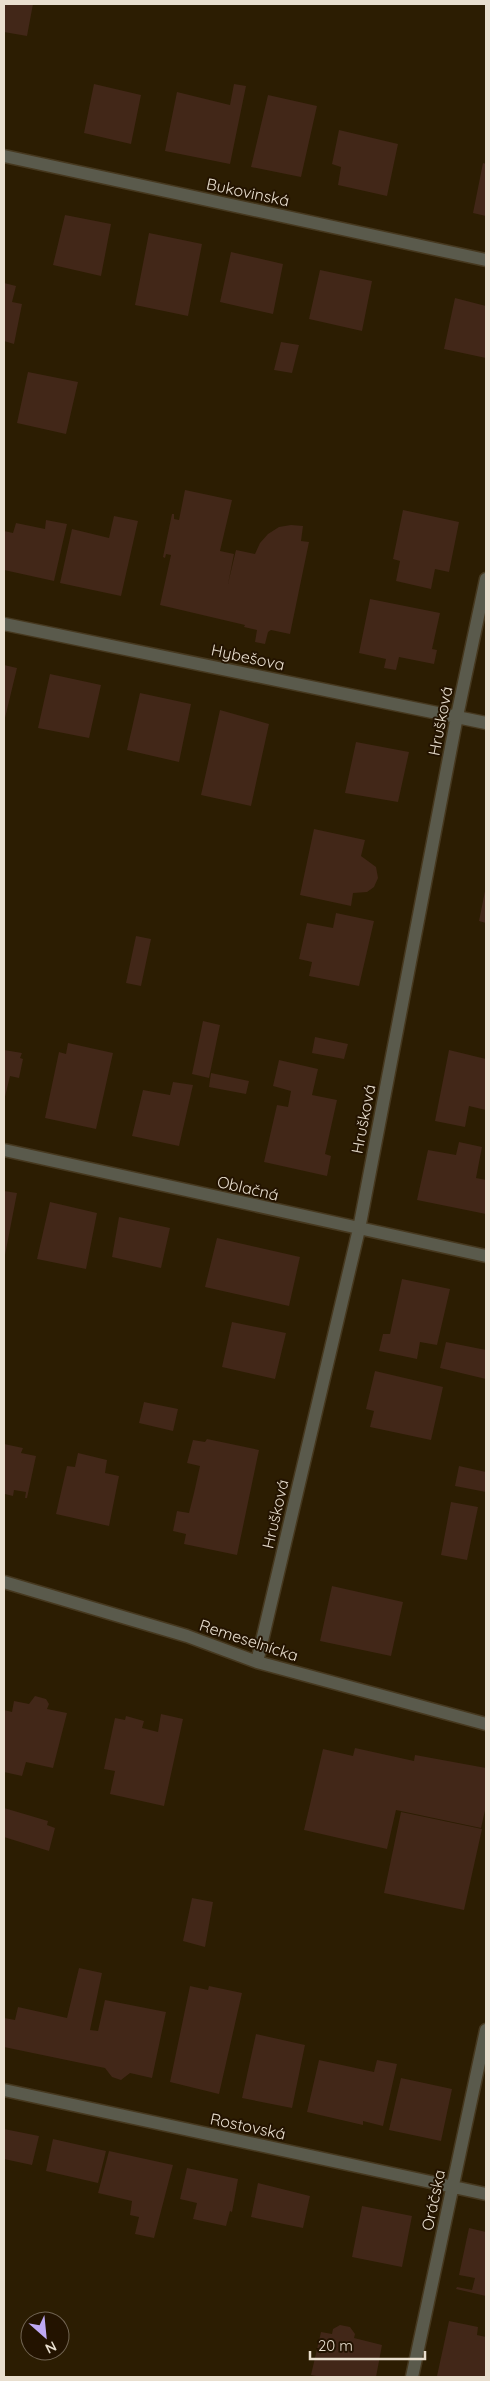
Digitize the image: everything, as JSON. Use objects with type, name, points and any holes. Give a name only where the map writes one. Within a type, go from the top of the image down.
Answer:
[{"type":"street","name":"Bukovinská","points":[[4,156],[486,260]]},
{"type":"street","name":"Hrušková","points":[[257,1662],[359,1229],[457,716],[486,579]]},
{"type":"street","name":"Hybešova","points":[[4,624],[486,723]]},
{"type":"street","name":"Oblačná","points":[[4,1150],[486,1256]]},
{"type":"street","name":"Remeselnícka","points":[[4,1582],[187,1636],[257,1662],[486,1724]]},
{"type":"street","name":"Oráčska","points":[[412,2377],[486,2030]]},
{"type":"street","name":"Rostovská","points":[[4,2090],[486,2194]]},
{"type":"building","points":[[4,4],[33,4],[27,36],[4,32]]},
{"type":"building","points":[[94,84],[141,95],[131,144],[84,133]]},
{"type":"building","points":[[234,84],[246,86],[230,164],[165,151],[177,92],[230,105]]},
{"type":"building","points":[[268,95],[317,106],[301,177],[251,167]]},
{"type":"building","points":[[339,130],[398,144],[387,196],[338,185],[341,167],[332,164]]},
{"type":"building","points":[[483,163],[486,164],[486,216],[473,213]]},
{"type":"building","points":[[65,215],[111,224],[101,276],[53,265]]},
{"type":"building","points":[[149,233],[202,244],[188,316],[135,305]]},
{"type":"building","points":[[231,252],[283,264],[273,314],[220,302]]},
{"type":"building","points":[[320,270],[372,281],[362,331],[309,319]]},
{"type":"building","points":[[4,283],[16,286],[12,302],[22,304],[14,344],[4,341]]},
{"type":"building","points":[[455,298],[486,306],[486,358],[444,349]]},
{"type":"building","points":[[281,342],[299,345],[292,373],[274,370]]},
{"type":"building","points":[[28,372],[78,382],[66,434],[17,423]]},
{"type":"building","points":[[185,490],[232,500],[220,551],[234,554],[228,584],[236,550],[255,554],[260,543],[268,534],[279,527],[303,526],[301,541],[309,542],[290,634],[271,630],[268,632],[265,644],[255,642],[257,630],[244,627],[245,625],[160,605],[171,555],[166,554],[165,558],[163,557],[172,514],[174,514],[174,519],[179,520]]},
{"type":"building","points":[[403,510],[459,522],[449,572],[435,569],[431,589],[396,581],[400,561],[393,559]]},
{"type":"building","points":[[114,516],[138,521],[121,596],[60,583],[72,529],[109,538]]},
{"type":"building","points":[[46,520],[67,524],[54,581],[4,570],[4,531],[13,533],[16,523],[45,529]]},
{"type":"building","points":[[370,599],[440,613],[432,649],[437,650],[434,664],[399,657],[396,670],[384,668],[386,659],[359,653]]},
{"type":"building","points":[[4,665],[17,668],[5,718],[4,718]]},
{"type":"building","points":[[50,674],[101,685],[89,738],[38,728]]},
{"type":"building","points":[[140,693],[191,704],[179,762],[127,750]]},
{"type":"building","points":[[220,710],[269,724],[251,806],[201,795]]},
{"type":"building","points":[[356,742],[409,752],[398,802],[345,793]]},
{"type":"building","points":[[314,829],[365,840],[361,856],[376,867],[378,878],[374,887],[367,892],[353,893],[351,906],[300,895]]},
{"type":"building","points":[[486,891],[486,923],[479,921]]},
{"type":"building","points":[[336,913],[374,921],[359,986],[309,976],[312,962],[299,959],[307,923],[333,928]]},
{"type":"building","points":[[136,936],[151,939],[141,986],[126,983]]},
{"type":"building","points":[[203,1021],[220,1025],[209,1078],[192,1074]]},
{"type":"building","points":[[315,1037],[348,1044],[344,1059],[312,1053]]},
{"type":"building","points":[[68,1043],[113,1053],[96,1129],[45,1118],[59,1052],[66,1054]]},
{"type":"building","points":[[4,1050],[22,1053],[20,1058],[23,1059],[19,1078],[10,1076],[4,1101]]},
{"type":"building","points":[[449,1050],[486,1059],[486,1110],[469,1106],[465,1127],[435,1121]]},
{"type":"building","points":[[279,1060],[318,1069],[312,1095],[337,1100],[325,1154],[331,1156],[327,1176],[264,1162],[277,1105],[288,1107],[291,1091],[273,1086]]},
{"type":"building","points":[[211,1073],[249,1081],[246,1094],[209,1087]]},
{"type":"building","points":[[173,1082],[193,1085],[179,1146],[132,1136],[143,1090],[170,1095]]},
{"type":"building","points":[[459,1142],[482,1147],[476,1178],[486,1180],[486,1214],[417,1200],[428,1150],[456,1155]]},
{"type":"building","points":[[4,1191],[17,1193],[5,1255],[4,1255]]},
{"type":"building","points":[[50,1202],[97,1213],[86,1269],[37,1259]]},
{"type":"building","points":[[119,1217],[170,1228],[161,1268],[112,1257]]},
{"type":"building","points":[[217,1238],[300,1257],[289,1306],[205,1287]]},
{"type":"building","points":[[402,1279],[450,1289],[437,1345],[420,1342],[417,1359],[379,1351],[383,1334],[390,1334]]},
{"type":"building","points":[[232,1322],[286,1333],[275,1379],[222,1367]]},
{"type":"building","points":[[446,1342],[486,1350],[486,1379],[440,1368]]},
{"type":"building","points":[[375,1371],[443,1387],[431,1440],[370,1427],[374,1411],[366,1409]]},
{"type":"building","points":[[144,1402],[178,1409],[173,1431],[139,1423]]},
{"type":"building","points":[[207,1439],[259,1450],[237,1555],[184,1544],[186,1534],[173,1531],[177,1511],[189,1513],[200,1466],[187,1463],[193,1440],[205,1442]]},
{"type":"building","points":[[4,1444],[23,1448],[21,1453],[36,1456],[27,1498],[25,1498],[26,1492],[14,1490],[13,1496],[5,1494],[4,1497]]},
{"type":"building","points":[[78,1453],[107,1460],[105,1473],[119,1476],[109,1526],[56,1514],[67,1466],[75,1467]]},
{"type":"building","points":[[459,1466],[486,1472],[486,1492],[455,1486]]},
{"type":"building","points":[[451,1502],[478,1507],[467,1560],[441,1555]]},
{"type":"building","points":[[332,1586],[403,1602],[391,1656],[320,1641]]},
{"type":"building","points":[[35,1696],[46,1699],[49,1704],[47,1709],[67,1713],[53,1768],[26,1762],[22,1776],[4,1772],[4,1710],[12,1712],[14,1701],[29,1704]]},
{"type":"building","points":[[161,1714],[183,1719],[164,1806],[110,1794],[115,1771],[104,1769],[115,1718],[125,1720],[126,1716],[144,1721],[142,1728],[158,1732]]},
{"type":"building","points":[[355,1748],[414,1761],[415,1755],[486,1768],[486,1806],[481,1828],[396,1810],[387,1849],[304,1830],[323,1749],[353,1756]]},
{"type":"building","points":[[4,1808],[48,1821],[47,1825],[55,1828],[49,1851],[4,1837]]},
{"type":"building","points":[[401,1812],[482,1829],[464,1910],[384,1893]]},
{"type":"building","points":[[192,1898],[213,1902],[205,1947],[183,1941]]},
{"type":"building","points":[[79,1968],[102,1973],[90,2030],[98,2031],[105,2000],[166,2012],[152,2078],[130,2073],[121,2080],[112,2077],[105,2068],[4,2047],[4,2018],[15,2020],[18,2007],[67,2018]]},
{"type":"building","points":[[190,1986],[208,1990],[209,1986],[242,1993],[219,2094],[170,2082]]},
{"type":"building","points":[[256,2034],[305,2045],[292,2108],[242,2098]]},
{"type":"building","points":[[319,2060],[374,2072],[377,2060],[397,2064],[383,2126],[363,2121],[363,2125],[307,2112]]},
{"type":"building","points":[[401,2078],[452,2089],[441,2141],[389,2130]]},
{"type":"building","points":[[4,2129],[39,2136],[32,2165],[4,2159]]},
{"type":"building","points":[[53,2139],[106,2151],[98,2183],[46,2171]]},
{"type":"building","points":[[109,2151],[173,2165],[154,2238],[135,2234],[139,2217],[130,2215],[132,2201],[98,2193]]},
{"type":"building","points":[[187,2168],[238,2179],[232,2212],[230,2211],[226,2226],[193,2219],[197,2203],[180,2199]]},
{"type":"building","points":[[258,2183],[310,2196],[303,2228],[251,2217]]},
{"type":"building","points":[[362,2206],[412,2216],[402,2267],[352,2257]]},
{"type":"building","points":[[469,2228],[486,2232],[486,2296],[456,2289],[457,2287],[472,2290],[475,2278],[459,2275]]},
{"type":"building","points":[[449,2321],[478,2327],[477,2335],[486,2337],[486,2377],[437,2376]]},
{"type":"building","points":[[340,2325],[350,2327],[355,2334],[354,2338],[382,2345],[376,2377],[321,2377],[311,2375],[321,2332],[332,2334],[333,2329]]}]
